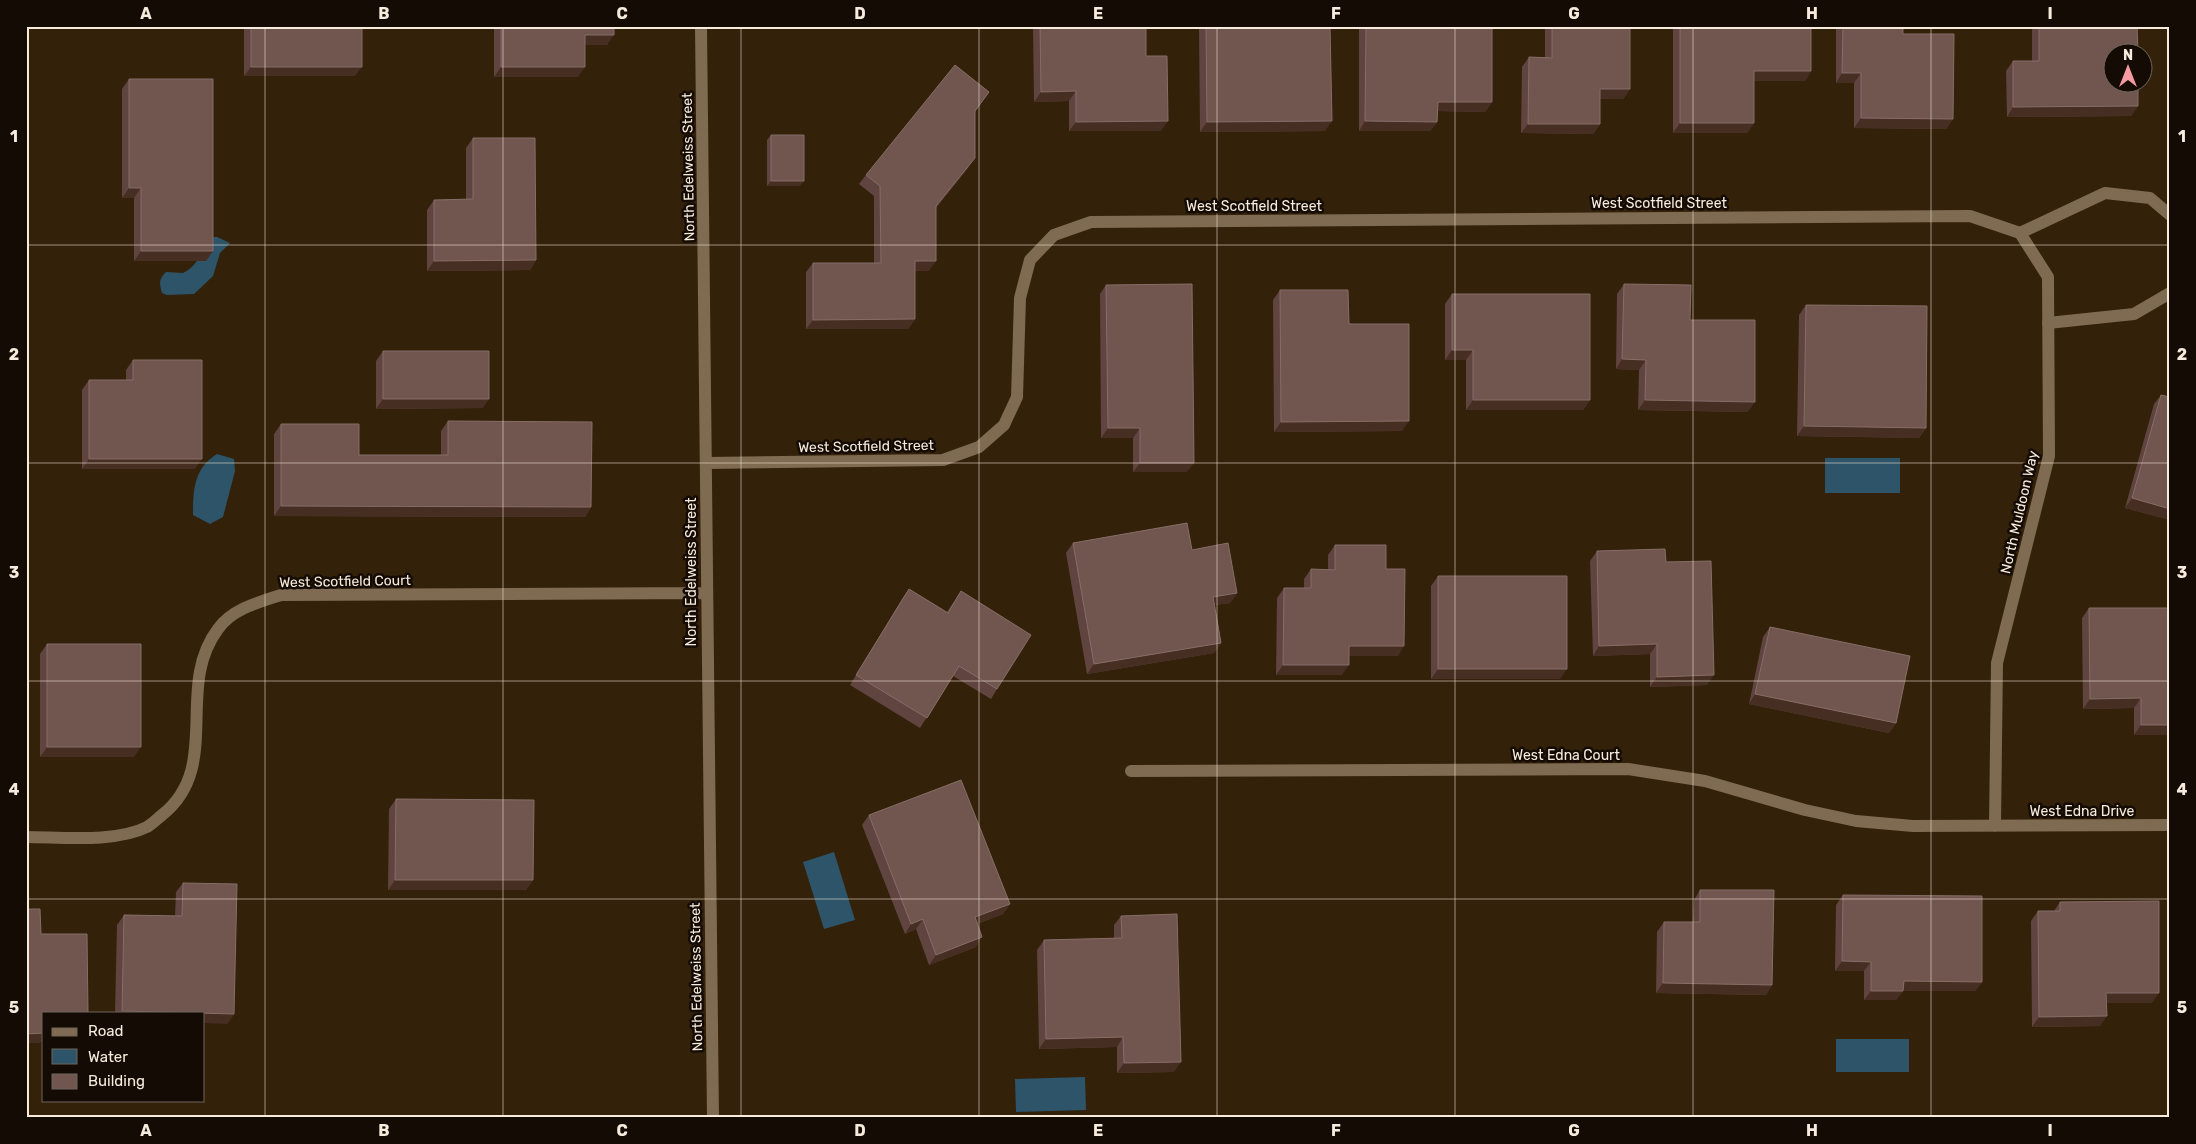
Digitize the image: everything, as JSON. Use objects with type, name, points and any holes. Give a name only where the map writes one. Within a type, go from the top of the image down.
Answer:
[{"type":"street","name":"North Edelweiss Street","points":[[701,26],[713,1118]]},
{"type":"street","points":[[2020,233],[2105,193],[2150,198],[2170,215]]},
{"type":"street","name":"West Scotfield Street","points":[[706,463],[943,460],[979,447],[1004,424],[1017,397],[1020,298],[1030,260],[1054,235],[1091,222],[1970,216],[2020,233]]},
{"type":"street","name":"North Muldoon Way","points":[[1995,826],[1997,663],[2049,456],[2048,277],[2020,233]]},
{"type":"street","points":[[2048,323],[2134,314],[2170,293]]},
{"type":"street","name":"West Scotfield Court","points":[[26,837],[118,836],[147,827],[172,807],[190,781],[196,749],[197,684],[203,656],[218,628],[246,606],[280,595],[706,594]]},
{"type":"street","name":"West Edna Court","points":[[1131,771],[1628,770],[1705,781],[1805,810],[1856,821],[1913,826],[1995,826]]},
{"type":"street","name":"West Edna Drive","points":[[1995,826],[2170,826]]},
{"type":"water","points":[[198,237],[217,237],[230,243],[220,253],[213,276],[194,294],[167,295],[162,293],[160,281],[166,272],[183,273],[189,270],[196,262],[199,253]]},
{"type":"water","points":[[217,454],[234,459],[235,471],[223,517],[210,524],[193,515],[194,497],[196,480],[199,473],[209,460]]},
{"type":"water","points":[[1825,458],[1900,458],[1900,493],[1825,493]]},
{"type":"water","points":[[834,852],[855,920],[824,929],[803,862]]},
{"type":"water","points":[[1836,1039],[1909,1039],[1909,1072],[1836,1072]]},
{"type":"water","points":[[1085,1077],[1086,1110],[1016,1112],[1015,1079]]},
{"type":"building","points":[[251,26],[362,26],[362,67],[251,67]]},
{"type":"building","points":[[501,26],[614,26],[614,35],[585,35],[585,67],[501,67]]},
{"type":"building","points":[[1040,26],[1146,26],[1146,56],[1167,56],[1168,121],[1076,122],[1076,91],[1041,92]]},
{"type":"building","points":[[1206,26],[1330,26],[1332,121],[1207,122]]},
{"type":"building","points":[[1366,26],[1492,26],[1492,102],[1438,102],[1437,122],[1365,121]]},
{"type":"building","points":[[1552,26],[1630,26],[1630,89],[1600,89],[1600,124],[1528,124],[1529,57],[1552,58]]},
{"type":"building","points":[[1680,26],[1811,26],[1811,71],[1754,71],[1754,123],[1680,123]]},
{"type":"building","points":[[1843,26],[1903,26],[1903,34],[1954,34],[1953,119],[1861,118],[1861,73],[1842,73]]},
{"type":"building","points":[[2039,26],[2137,26],[2138,42],[2104,42],[2104,92],[2138,92],[2138,106],[2013,107],[2013,61],[2039,61]]},
{"type":"building","points":[[955,65],[989,92],[975,111],[975,158],[936,206],[936,261],[915,261],[915,319],[813,320],[813,263],[881,263],[880,186],[866,175]]},
{"type":"building","points":[[129,79],[213,79],[213,251],[141,251],[141,188],[129,188]]},
{"type":"building","points":[[771,135],[804,135],[804,181],[771,181]]},
{"type":"building","points":[[473,138],[535,138],[536,260],[434,261],[434,200],[473,199]]},
{"type":"building","points":[[1192,284],[1194,463],[1140,463],[1140,428],[1108,428],[1106,285]]},
{"type":"building","points":[[1624,284],[1691,285],[1690,320],[1755,320],[1755,402],[1645,400],[1646,360],[1622,359]]},
{"type":"building","points":[[1280,290],[1348,290],[1349,324],[1409,324],[1409,421],[1281,422]]},
{"type":"building","points":[[1452,294],[1590,294],[1590,400],[1473,400],[1473,350],[1452,350]]},
{"type":"building","points":[[1806,305],[1927,306],[1926,428],[1804,426]]},
{"type":"building","points":[[383,351],[489,351],[489,399],[383,399]]},
{"type":"building","points":[[27,359],[27,453],[26,453]]},
{"type":"building","points":[[133,360],[202,360],[202,459],[89,459],[89,380],[133,380]]},
{"type":"building","points":[[2161,395],[2170,397],[2170,509],[2132,498]]},
{"type":"building","points":[[448,421],[592,422],[591,507],[281,506],[281,424],[359,424],[359,455],[448,455]]},
{"type":"building","points":[[1187,523],[1192,550],[1228,543],[1237,593],[1213,597],[1221,643],[1094,664],[1073,543]]},
{"type":"building","points":[[1335,545],[1386,545],[1386,569],[1405,569],[1404,646],[1349,646],[1349,665],[1283,665],[1284,588],[1311,588],[1311,569],[1335,570]]},
{"type":"building","points":[[1665,549],[1666,562],[1711,561],[1714,675],[1657,677],[1657,644],[1599,646],[1597,551]]},
{"type":"building","points":[[1438,576],[1567,576],[1567,669],[1438,669]]},
{"type":"building","points":[[909,589],[948,613],[961,591],[1031,635],[997,689],[959,666],[927,718],[856,675]]},
{"type":"building","points":[[2089,608],[2170,608],[2170,725],[2141,725],[2141,698],[2090,699]]},
{"type":"building","points":[[1770,627],[1910,656],[1896,723],[1755,694]]},
{"type":"building","points":[[47,644],[141,644],[141,747],[47,747]]},
{"type":"building","points":[[961,780],[1010,904],[975,917],[982,937],[936,955],[923,919],[911,924],[869,815]]},
{"type":"building","points":[[396,799],[534,800],[533,880],[395,880]]},
{"type":"building","points":[[183,883],[237,884],[234,1014],[122,1011],[124,915],[182,916]]},
{"type":"building","points":[[1700,890],[1774,890],[1772,985],[1663,983],[1664,922],[1700,922]]},
{"type":"building","points":[[1843,895],[1982,896],[1982,982],[1904,981],[1903,991],[1871,991],[1871,962],[1842,961]]},
{"type":"building","points":[[2159,901],[2159,993],[2106,993],[2107,1016],[2039,1017],[2038,911],[2060,911],[2060,902]]},
{"type":"building","points":[[26,909],[40,909],[41,934],[87,934],[88,1012],[42,1012],[42,1033],[26,1034]]},
{"type":"building","points":[[1177,914],[1181,1062],[1124,1063],[1123,1037],[1046,1039],[1044,940],[1122,938],[1121,916]]}]
